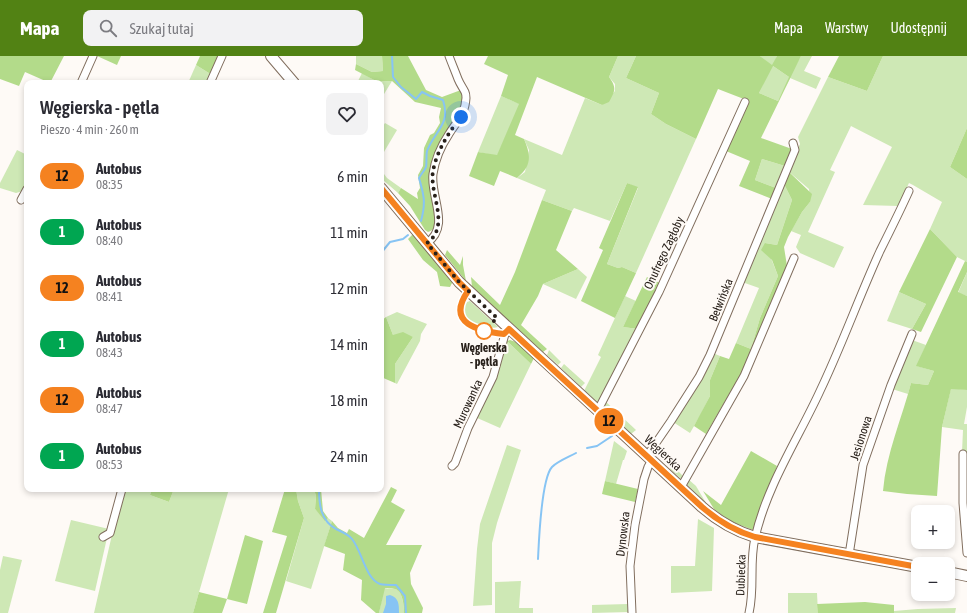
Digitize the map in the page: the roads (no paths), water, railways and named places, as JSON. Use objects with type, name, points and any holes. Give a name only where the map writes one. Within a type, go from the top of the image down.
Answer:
[{"type":"main road","points":[[271,56],[291,80]]},
{"type":"main road","name":"Węgierska","points":[[384,192],[459,282],[708,512],[720,521],[745,534],[755,537],[911,566]]},
{"type":"main road","points":[[955,573],[967,576]]},
{"type":"street","points":[[82,80],[93,56]]},
{"type":"street","points":[[211,80],[222,56]]},
{"type":"street","points":[[427,243],[434,238],[438,229],[438,211],[432,178],[435,165],[445,140],[461,117],[466,100],[466,93],[448,56]]},
{"type":"street","name":"Onufrego Zagłoby","points":[[598,410],[658,292],[745,102]]},
{"type":"street","name":"Bełwińska","points":[[650,458],[699,377],[710,355],[795,150],[794,143]]},
{"type":"street","name":"Dubiecka","points":[[749,613],[751,597],[751,558],[762,513],[780,470],[842,344],[880,252],[909,191]]},
{"type":"street","points":[[22,200],[24,195]]},
{"type":"street","points":[[681,487],[744,376],[794,258]]},
{"type":"street","name":"Murowanka","points":[[452,466],[455,463],[470,424],[493,377],[498,363],[504,334],[509,329]]},
{"type":"street","name":"Jesionowa","points":[[849,555],[863,465],[891,385],[912,334]]},
{"type":"street","points":[[963,454],[963,503],[967,552]]},
{"type":"street","name":"Dynowska","points":[[632,613],[630,577],[635,525],[644,479],[650,458]]},
{"type":"street","points":[[103,537],[110,533],[121,492]]},
{"type":"water","points":[[390,595],[398,602],[399,613],[383,613],[386,604],[386,596]]},
{"type":"waterway","points":[[392,56],[393,77],[401,87],[416,99],[422,92],[443,100],[445,109],[444,122],[430,144],[427,151],[426,167],[419,178],[424,199],[424,209],[421,221]]},
{"type":"waterway","points":[[384,249],[390,242],[403,239],[408,235]]},
{"type":"waterway","points":[[587,448],[597,446],[612,436]]},
{"type":"waterway","points":[[538,559],[541,510],[548,474],[554,465],[576,453]]},
{"type":"waterway","points":[[319,492],[320,507],[327,522],[331,526],[347,534],[352,539],[367,570],[375,581],[380,584],[396,585],[405,596],[406,613]]},
{"type":"place","name":"Węgierska - pętla","points":[[484,331]]}]
